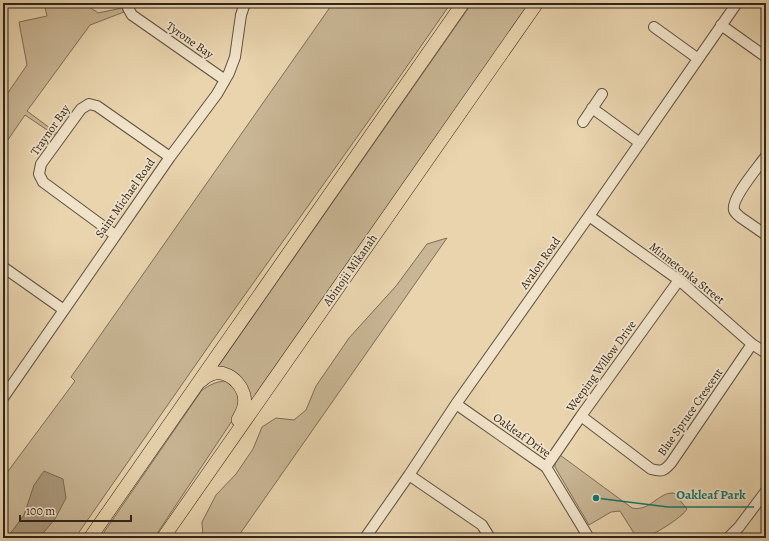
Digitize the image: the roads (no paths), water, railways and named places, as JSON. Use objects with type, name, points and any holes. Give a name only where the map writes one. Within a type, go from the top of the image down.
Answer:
[{"type":"main road","points":[[90,538],[463,3]]},
{"type":"main road","name":"Abinojii Mikanah","points":[[163,538],[537,3]]},
{"type":"main road","points":[[182,510],[206,468],[242,413],[245,405],[244,397],[237,382],[227,375],[215,373],[208,375],[198,383]]},
{"type":"street","name":"Tyrone Bay","points":[[129,3],[128,8],[132,16],[225,80]]},
{"type":"street","name":"Saint Michael Road","points":[[3,398],[115,235],[217,94],[235,57],[241,15],[245,3]]},
{"type":"street","name":"Avalon Road","points":[[365,538],[456,404],[737,3]]},
{"type":"street","points":[[721,25],[766,57]]},
{"type":"street","points":[[654,27],[697,58]]},
{"type":"street","points":[[583,122],[602,94]]},
{"type":"street","name":"Traynor Bay","points":[[115,235],[43,182],[39,174],[41,164],[81,109],[89,104],[97,106],[170,157]]},
{"type":"street","points":[[592,108],[640,143]]},
{"type":"street","points":[[766,156],[736,198],[734,209],[740,217],[766,235]]},
{"type":"street","name":"Minnetonka Street","points":[[589,216],[678,280],[752,344],[766,353]]},
{"type":"street","points":[[3,267],[64,310]]},
{"type":"street","name":"Weeping Willow Drive","points":[[546,467],[678,280]]},
{"type":"street","name":"Blue Spruce Crescent","points":[[581,416],[651,469],[658,471],[664,470],[672,463],[752,344]]},
{"type":"street","name":"Oakleaf Drive","points":[[456,404],[546,467],[589,538]]},
{"type":"street","points":[[409,475],[482,525],[490,538]]},
{"type":"street","points":[[728,538],[739,527],[766,491]]},
{"type":"place","name":"Oakleaf Park","points":[[596,498]]}]
